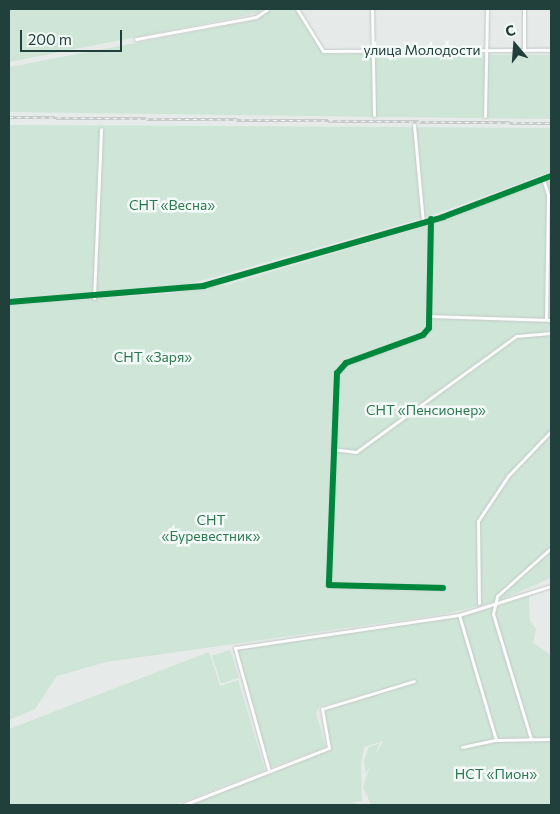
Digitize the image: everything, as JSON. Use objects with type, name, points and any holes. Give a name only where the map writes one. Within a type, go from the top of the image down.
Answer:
[{"type":"street","points":[[136,39],[256,17],[268,9]]},
{"type":"street","name":"улица Молодости","points":[[297,9],[323,51],[551,50]]},
{"type":"street","points":[[372,9],[374,115]]},
{"type":"street","points":[[485,116],[488,50],[487,9]]},
{"type":"street","points":[[524,9],[524,50]]},
{"type":"street","points":[[414,125],[423,222]]},
{"type":"street","points":[[94,298],[101,129]]},
{"type":"street","points":[[9,302],[94,298],[203,286],[423,222],[551,176]]},
{"type":"street","points":[[543,179],[548,194],[546,319]]},
{"type":"street","points":[[431,219],[429,316],[424,335],[340,366],[332,450],[330,585],[443,588]]},
{"type":"street","points":[[429,316],[551,320]]},
{"type":"street","points":[[332,450],[356,452],[516,336],[551,333]]},
{"type":"street","points":[[479,603],[478,522],[508,476],[551,431]]},
{"type":"street","points":[[532,739],[494,605],[505,588],[551,548]]},
{"type":"street","points":[[269,771],[234,648],[459,615],[551,586]]},
{"type":"street","points":[[459,615],[496,740]]},
{"type":"street","points":[[184,805],[329,748],[322,709],[414,682]]},
{"type":"street","points":[[462,747],[496,740],[551,738]]},
{"type":"green space","points":[[9,9],[263,9],[259,13],[9,62]]},
{"type":"green space","points":[[272,9],[295,9],[324,54],[551,55],[551,119],[9,112],[9,67],[256,20]]},
{"type":"green space","name":"СНТ «Весна»","points":[[9,125],[551,128],[551,172],[427,217],[172,289],[9,298]]},
{"type":"green space","points":[[551,180],[551,578],[498,601],[445,614],[106,662],[57,676],[35,709],[9,720],[9,304],[167,294],[230,284],[429,225]]},
{"type":"green space","name":"НСТ «Пион»","points":[[529,596],[530,621],[536,629],[533,643],[551,655],[551,805],[371,805],[363,787],[371,764],[366,774],[364,761],[369,747],[380,743],[374,757],[383,741],[364,747],[361,764],[362,801],[352,802],[361,805],[190,805],[331,749],[323,710],[424,678],[319,707],[316,713],[326,747],[270,768],[237,648],[465,616]]},
{"type":"green space","points":[[230,650],[239,678],[221,683],[212,656]]},
{"type":"green space","points":[[209,652],[220,686],[238,680],[265,770],[175,805],[9,805],[9,729]]},
{"type":"railway","points":[[9,117],[551,123]]},
{"type":"cycle path","points":[[9,302],[203,286],[443,217],[551,176]]},
{"type":"cycle path","points":[[431,219],[429,328],[423,335],[346,363],[337,373],[329,585],[443,588]]},
{"type":"park label","name":"СНТ «Заря»","points":[[153,357]]},
{"type":"park label","name":"СНТ «Пенсионер»","points":[[426,410]]},
{"type":"park label","name":"СНТ «Буревестник»","points":[[211,528]]}]
